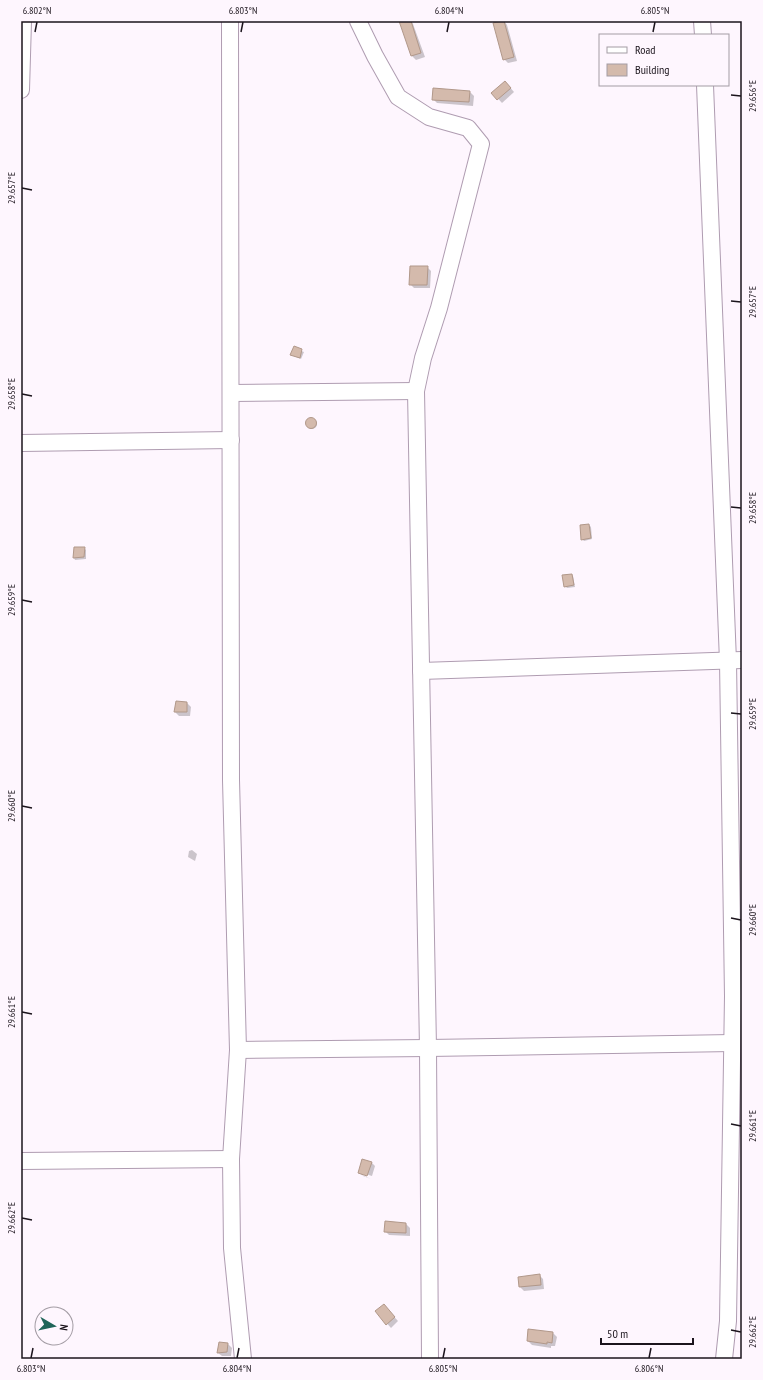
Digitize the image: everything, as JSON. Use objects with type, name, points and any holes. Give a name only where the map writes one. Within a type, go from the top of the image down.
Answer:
[{"type":"street","points":[[21,90],[23,21]]},
{"type":"street","points":[[230,21],[231,780],[238,1050],[231,1159],[232,1248],[242,1359]]},
{"type":"street","points":[[358,21],[375,56],[398,97],[429,117],[468,128],[481,144],[439,308],[423,358],[416,391],[428,1048],[430,1359]]},
{"type":"street","points":[[702,21],[703,34]]},
{"type":"street","points":[[705,86],[735,660],[737,996],[732,1043],[735,1321],[724,1359]]},
{"type":"street","points":[[231,393],[416,391]]},
{"type":"street","points":[[21,443],[231,440]]},
{"type":"street","points":[[421,671],[735,660]]},
{"type":"street","points":[[238,1050],[732,1043]]},
{"type":"street","points":[[21,1161],[231,1159]]},
{"type":"building","points":[[399,21],[411,21],[421,53],[411,56]]},
{"type":"building","points":[[504,21],[514,57],[503,60],[493,23]]},
{"type":"building","points":[[505,81],[511,88],[497,100],[491,93]]},
{"type":"building","points":[[433,88],[470,91],[469,102],[432,100]]},
{"type":"building","points":[[410,266],[428,266],[427,285],[409,285]]},
{"type":"building","points":[[294,346],[302,349],[300,358],[290,355]]},
{"type":"building","points":[[309,418],[313,418],[315,419],[315,427],[309,428],[306,425],[306,421]]},
{"type":"building","points":[[589,524],[591,538],[581,540],[580,525]]},
{"type":"building","points":[[74,547],[85,547],[84,557],[73,558]]},
{"type":"building","points":[[572,574],[574,585],[564,587],[562,575]]},
{"type":"building","points":[[176,701],[187,702],[187,712],[174,712]]},
{"type":"building","points":[[362,1159],[372,1162],[367,1176],[358,1173]]},
{"type":"building","points":[[385,1221],[406,1223],[406,1233],[384,1232]]},
{"type":"building","points":[[540,1274],[541,1285],[519,1287],[518,1277]]},
{"type":"building","points":[[384,1304],[395,1317],[386,1325],[375,1311]]},
{"type":"building","points":[[528,1329],[553,1332],[552,1343],[547,1342],[547,1344],[527,1341]]},
{"type":"building","points":[[219,1342],[228,1343],[227,1352],[217,1353]]}]
